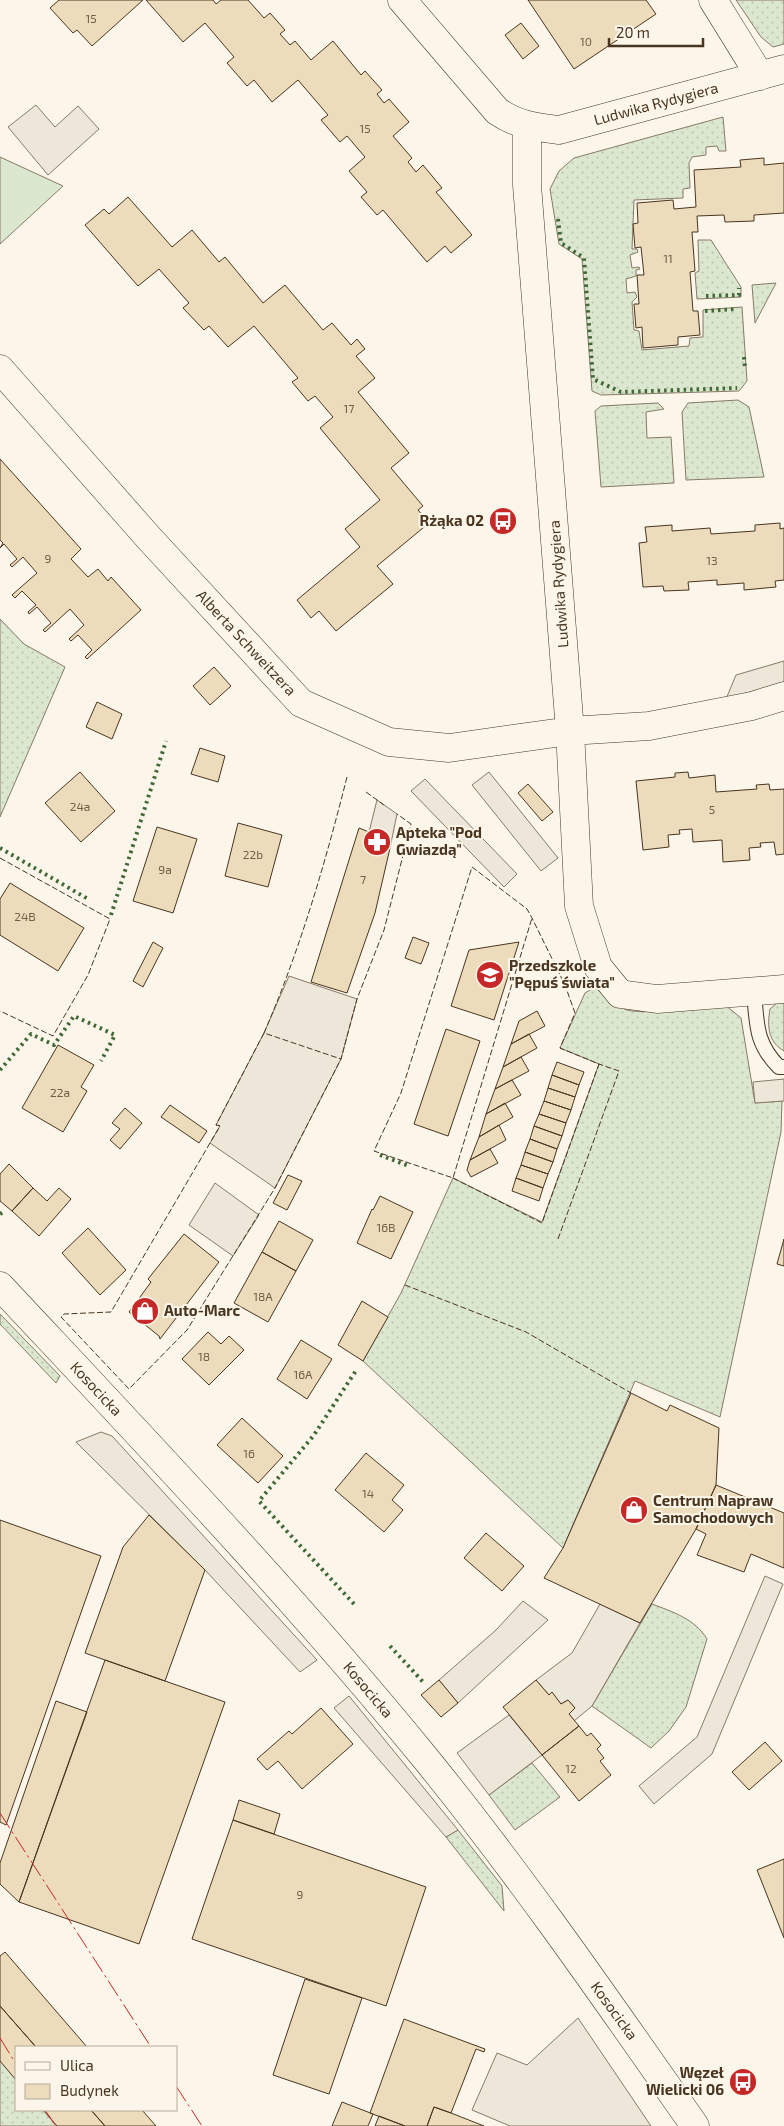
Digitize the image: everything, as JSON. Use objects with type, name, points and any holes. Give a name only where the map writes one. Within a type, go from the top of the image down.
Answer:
[{"type":"street","name":"Ludwika Rydygiera","points":[[402,0],[497,111],[511,121],[527,126],[559,130],[772,72]]},
{"type":"street","points":[[713,0],[753,60],[772,72]]},
{"type":"street","name":"Ludwika Rydygiera","points":[[527,126],[527,185],[570,731],[579,906],[598,967],[620,994],[657,999],[784,989]]},
{"type":"street","name":"Alberta Schweitzera","points":[[0,369],[148,537],[301,704],[389,742],[449,748],[570,731],[649,726],[695,719],[752,706],[784,696]]},
{"type":"street","name":"Kosocicka","points":[[0,1286],[332,1648],[420,1752],[501,1854],[695,2126]]},
{"type":"lane","points":[[754,992],[758,1039],[772,1060],[779,1067],[784,1067]]},
{"type":"green space","points":[[736,0],[784,0],[784,44],[773,47],[761,37]]},
{"type":"green space","points":[[723,117],[726,151],[719,151],[717,146],[706,147],[706,155],[692,157],[689,163],[690,188],[683,189],[683,198],[634,200],[632,249],[637,249],[638,252],[630,255],[632,268],[639,267],[640,269],[636,270],[636,276],[626,279],[627,293],[635,292],[637,297],[632,302],[634,330],[639,331],[642,350],[689,346],[690,338],[703,337],[703,310],[742,307],[747,381],[739,391],[601,395],[592,391],[582,259],[559,244],[550,189],[559,171],[574,158]]},
{"type":"green space","points":[[0,157],[63,186],[0,244]]},
{"type":"green space","points":[[698,240],[711,240],[741,287],[741,297],[697,299],[695,273],[699,271]]},
{"type":"green space","points":[[776,283],[755,323],[752,285]]},
{"type":"green space","points":[[738,400],[749,407],[764,477],[686,480],[682,412],[688,403]]},
{"type":"green space","points":[[658,403],[664,409],[646,412],[647,438],[671,437],[674,483],[601,487],[595,411],[601,406]]},
{"type":"green space","points":[[0,619],[24,644],[65,667],[0,817]]},
{"type":"green space","points":[[595,987],[618,1006],[627,1010],[648,1012],[725,1005],[741,1018],[755,1103],[782,1101],[781,1132],[720,1417],[635,1381],[563,1548],[363,1361],[401,1293],[453,1178],[542,1222],[599,1064],[560,1048],[585,993]]},
{"type":"green space","points":[[784,1001],[784,1051],[772,1038],[769,1021],[770,1009],[778,1002]]},
{"type":"green space","points":[[0,1314],[60,1376],[56,1383],[0,1324]]},
{"type":"green space","points":[[652,1604],[690,1621],[707,1639],[686,1707],[669,1731],[651,1748],[592,1706]]},
{"type":"green space","points":[[532,1763],[560,1797],[515,1830],[489,1795]]},
{"type":"green space","points":[[458,1830],[502,1886],[504,1911],[446,1837]]},
{"type":"green space","points":[[0,2056],[15,2074],[15,2111],[46,2111],[59,2126],[0,2126]]},
{"type":"shaded area","points":[[36,105],[55,127],[78,106],[99,129],[48,175],[8,127]]},
{"type":"shaded area","points":[[784,661],[784,682],[726,699],[736,675]]},
{"type":"shaded area","points":[[489,772],[558,858],[541,871],[472,785]]},
{"type":"shaded area","points":[[425,779],[517,874],[504,887],[411,791]]},
{"type":"shaded area","points":[[377,800],[397,814],[390,848],[369,832]]},
{"type":"shaded area","points":[[289,976],[357,999],[341,1059],[275,1188],[210,1143],[220,1126],[216,1125],[264,1033]]},
{"type":"shaded area","points":[[784,1079],[784,1101],[755,1103],[753,1082]]},
{"type":"shaded area","points":[[215,1183],[259,1215],[233,1256],[189,1225]]},
{"type":"shaded area","points":[[101,1432],[112,1436],[317,1660],[300,1672],[205,1570],[76,1442]]},
{"type":"shaded area","points":[[765,1576],[783,1584],[712,1754],[654,1804],[639,1786],[697,1737]]},
{"type":"shaded area","points":[[523,1601],[548,1620],[458,1703],[439,1680],[496,1630]]},
{"type":"shaded area","points":[[600,1604],[640,1623],[592,1706],[574,1721],[569,1714],[575,1708],[568,1700],[561,1704],[552,1693],[549,1695],[536,1680],[572,1653]]},
{"type":"shaded area","points":[[349,1696],[458,1830],[446,1837],[334,1708]]},
{"type":"shaded area","points":[[509,1715],[542,1755],[489,1795],[457,1753]]},
{"type":"shaded area","points":[[578,2018],[651,2126],[510,2126],[472,2110],[497,2053],[527,2065]]},
{"type":"building","points":[[59,0],[143,0],[92,46],[77,30],[73,33],[50,8]]},
{"type":"building","points":[[146,0],[213,0],[216,4],[221,0],[248,0],[264,18],[270,13],[285,30],[280,34],[290,45],[295,41],[311,60],[333,41],[361,75],[365,71],[382,90],[377,94],[384,103],[389,99],[409,122],[393,136],[412,158],[408,162],[416,172],[423,165],[442,188],[436,192],[472,235],[451,253],[445,246],[427,262],[383,210],[377,215],[361,197],[367,192],[349,171],[365,157],[347,136],[340,142],[321,120],[328,115],[298,80],[272,102],[254,80],[247,86],[227,63],[234,57],[205,23],[183,42]]},
{"type":"building","points":[[528,0],[646,0],[656,14],[574,69]]},
{"type":"building","points":[[521,23],[539,46],[523,59],[505,35]]},
{"type":"building","points":[[764,158],[764,165],[784,163],[784,213],[754,215],[754,221],[725,222],[724,215],[697,216],[698,232],[692,232],[695,271],[690,272],[693,311],[698,311],[700,335],[678,337],[678,345],[643,348],[642,327],[636,328],[634,304],[639,304],[637,275],[644,275],[641,247],[635,248],[633,224],[638,223],[637,203],[673,200],[674,209],[696,207],[694,170],[741,167],[740,160]]},
{"type":"building","points":[[128,197],[172,247],[192,230],[219,262],[225,257],[263,303],[285,285],[323,330],[332,323],[351,345],[357,339],[365,349],[356,356],[375,378],[358,392],[409,453],[391,468],[423,506],[418,510],[429,523],[377,566],[393,584],[336,631],[319,611],[311,618],[297,600],[360,547],[345,529],[380,500],[320,428],[333,417],[315,396],[308,401],[292,382],[298,378],[254,326],[228,347],[209,326],[204,330],[183,308],[189,303],[159,269],[138,286],[85,225],[104,209],[109,214]]},
{"type":"building","points":[[0,459],[81,549],[71,559],[88,577],[98,569],[108,581],[111,577],[141,610],[87,659],[85,657],[92,650],[78,635],[71,641],[69,639],[84,625],[70,609],[45,632],[43,630],[51,623],[37,607],[29,614],[28,612],[36,605],[22,591],[15,598],[12,595],[37,573],[23,557],[12,567],[10,565],[17,559],[4,544],[0,548],[3,543],[0,540]]},
{"type":"building","points":[[780,523],[780,529],[784,528],[784,580],[775,581],[776,587],[744,590],[744,583],[717,585],[717,580],[688,582],[689,590],[664,591],[663,586],[643,587],[639,543],[647,542],[645,527],[672,525],[672,531],[710,528],[711,534],[755,531],[755,525]]},
{"type":"building","points":[[214,667],[231,686],[210,705],[193,686]]},
{"type":"building","points":[[97,702],[122,714],[112,739],[86,727]]},
{"type":"building","points":[[200,748],[225,756],[218,782],[191,774]]},
{"type":"building","points":[[80,772],[115,811],[81,842],[45,803]]},
{"type":"building","points":[[688,772],[689,778],[715,775],[716,792],[757,789],[756,785],[769,784],[770,790],[784,789],[784,854],[776,855],[774,842],[760,843],[761,847],[749,848],[750,860],[723,862],[722,840],[693,842],[692,829],[679,830],[680,834],[668,835],[669,847],[643,850],[636,781],[675,777],[675,773]]},
{"type":"building","points":[[528,784],[553,812],[542,821],[518,793]]},
{"type":"building","points":[[238,823],[282,835],[268,887],[225,876]]},
{"type":"building","points":[[157,827],[197,839],[173,913],[133,901]]},
{"type":"building","points":[[359,828],[369,832],[390,848],[375,913],[347,993],[311,982]]},
{"type":"building","points":[[10,883],[84,928],[58,971],[0,935],[0,899]]},
{"type":"building","points":[[413,937],[429,943],[421,964],[405,958]]},
{"type":"building","points":[[153,942],[163,948],[143,987],[133,981]]},
{"type":"building","points":[[519,942],[494,1020],[451,1006],[469,950]]},
{"type":"building","points":[[537,1011],[545,1026],[511,1044],[519,1021]]},
{"type":"building","points":[[446,1029],[480,1041],[448,1136],[414,1124]]},
{"type":"building","points":[[529,1034],[537,1048],[503,1067],[511,1044]]},
{"type":"building","points":[[58,1045],[94,1065],[81,1087],[87,1091],[63,1132],[22,1108]]},
{"type":"building","points":[[521,1057],[529,1071],[495,1089],[503,1067]]},
{"type":"building","points":[[557,1062],[584,1072],[579,1085],[552,1075]]},
{"type":"building","points":[[552,1075],[579,1085],[575,1097],[548,1088]]},
{"type":"building","points":[[512,1080],[521,1095],[486,1114],[495,1089]]},
{"type":"building","points":[[548,1088],[575,1097],[571,1110],[544,1101]]},
{"type":"building","points":[[544,1101],[571,1110],[566,1123],[539,1114]]},
{"type":"building","points":[[505,1103],[513,1117],[479,1137],[486,1114]]},
{"type":"building","points":[[170,1105],[207,1131],[199,1143],[161,1117]]},
{"type":"building","points":[[125,1108],[142,1123],[120,1149],[110,1140],[120,1129],[112,1123]]},
{"type":"building","points":[[539,1114],[566,1123],[562,1136],[534,1126]]},
{"type":"building","points":[[499,1125],[506,1140],[470,1160],[479,1137]]},
{"type":"building","points":[[534,1126],[562,1136],[557,1149],[530,1139]]},
{"type":"building","points":[[530,1139],[557,1149],[553,1162],[525,1152]]},
{"type":"building","points":[[490,1149],[498,1163],[471,1177],[467,1170],[470,1160]]},
{"type":"building","points":[[525,1152],[553,1162],[548,1174],[521,1165]]},
{"type":"building","points":[[9,1164],[33,1188],[12,1211],[0,1201],[0,1174]]},
{"type":"building","points":[[521,1165],[548,1174],[543,1188],[516,1178]]},
{"type":"building","points":[[288,1175],[302,1181],[287,1210],[273,1203]]},
{"type":"building","points":[[516,1178],[543,1188],[539,1201],[512,1191]]},
{"type":"building","points":[[33,1188],[47,1201],[59,1188],[71,1199],[39,1236],[12,1211]]},
{"type":"building","points":[[380,1196],[413,1212],[391,1259],[357,1243]]},
{"type":"building","points":[[279,1221],[313,1240],[296,1271],[262,1252]]},
{"type":"building","points":[[88,1228],[126,1270],[100,1295],[62,1253]]},
{"type":"building","points":[[184,1234],[219,1262],[160,1339],[159,1336],[129,1312],[151,1282],[148,1279]]},
{"type":"building","points":[[784,1239],[784,1266],[777,1264]]},
{"type":"building","points":[[262,1252],[296,1271],[268,1322],[234,1303]]},
{"type":"building","points":[[362,1301],[388,1317],[363,1361],[338,1345]]},
{"type":"building","points":[[208,1332],[221,1344],[229,1336],[244,1350],[209,1385],[182,1359]]},
{"type":"building","points":[[301,1340],[332,1359],[307,1399],[277,1379]]},
{"type":"building","points":[[631,1393],[667,1411],[670,1405],[719,1428],[716,1485],[696,1529],[640,1623],[544,1578],[563,1548]]},
{"type":"building","points":[[242,1418],[283,1456],[258,1483],[217,1445]]},
{"type":"building","points":[[366,1453],[404,1485],[392,1500],[403,1510],[384,1532],[335,1490]]},
{"type":"building","points":[[716,1485],[784,1513],[784,1568],[751,1554],[744,1572],[697,1555],[706,1534],[696,1529]]},
{"type":"building","points":[[149,1515],[205,1570],[165,1681],[85,1653],[123,1547]]},
{"type":"building","points":[[0,1520],[101,1556],[6,1825],[0,1822]]},
{"type":"building","points":[[486,1533],[524,1566],[502,1591],[464,1558]]},
{"type":"building","points":[[105,1660],[225,1702],[139,1944],[19,1902]]},
{"type":"building","points":[[439,1680],[458,1703],[441,1717],[421,1695]]},
{"type":"building","points":[[536,1680],[549,1695],[552,1692],[561,1704],[568,1700],[575,1708],[569,1714],[579,1726],[542,1755],[503,1707]]},
{"type":"building","points":[[56,1701],[87,1712],[19,1902],[0,1884],[0,1863]]},
{"type":"building","points":[[321,1708],[353,1744],[302,1789],[278,1761],[267,1770],[257,1759],[289,1731],[292,1734]]},
{"type":"building","points":[[579,1726],[587,1736],[591,1733],[601,1745],[597,1749],[604,1758],[600,1761],[611,1775],[579,1801],[542,1755]]},
{"type":"building","points":[[765,1742],[782,1761],[749,1790],[732,1772]]},
{"type":"building","points":[[239,1800],[280,1814],[274,1834],[233,1820]]},
{"type":"building","points":[[233,1820],[426,1887],[386,2006],[192,1939]]},
{"type":"building","points":[[784,1859],[784,1938],[757,1870]]},
{"type":"building","points":[[5,1952],[86,2046],[35,2046],[0,2006],[0,1956]]},
{"type":"building","points":[[305,1979],[362,1998],[329,2094],[273,2075]]},
{"type":"building","points":[[0,2006],[35,2046],[15,2046],[15,2079],[0,2061]]},
{"type":"building","points":[[404,2019],[485,2049],[484,2052],[476,2049],[451,2113],[434,2107],[427,2126],[405,2126],[370,2113]]},
{"type":"building","points":[[342,2102],[373,2114],[368,2126],[332,2126]]},
{"type":"building","points":[[434,2107],[451,2113],[484,2126],[427,2126]]},
{"type":"building","points":[[44,2111],[92,2111],[105,2126],[57,2126]]},
{"type":"building","points":[[92,2111],[143,2111],[156,2126],[105,2126]]},
{"type":"building","points":[[379,2116],[405,2126],[375,2126]]},
{"type":"hedge","points":[[558,219],[561,243],[584,258],[593,379],[621,392],[737,388]]},
{"type":"hedge","points":[[706,296],[739,295],[739,288]]},
{"type":"hedge","points":[[705,311],[737,309]]},
{"type":"hedge","points":[[744,357],[745,368]]},
{"type":"hedge","points":[[111,915],[166,741]]},
{"type":"hedge","points":[[0,848],[88,899]]},
{"type":"hedge","points":[[0,1070],[31,1034],[54,1045],[74,1016],[115,1035],[101,1061]]},
{"type":"hedge","points":[[380,1155],[409,1166]]},
{"type":"hedge","points":[[354,1604],[259,1501],[314,1435],[357,1369]]},
{"type":"hedge","points":[[390,1646],[424,1683]]},
{"type":"fence","points":[[347,777],[311,906],[289,970],[264,1033],[341,1059],[357,999],[384,930],[411,824],[397,814]]},
{"type":"fence","points":[[366,792],[384,805]]},
{"type":"fence","points":[[0,858],[110,919],[88,975],[53,1036],[0,1011]]},
{"type":"fence","points":[[453,1178],[542,1223],[599,1064],[560,1048],[575,1013],[565,985],[532,918],[527,909],[472,867],[401,1093],[374,1151],[453,1178],[532,918]]},
{"type":"fence","points":[[264,1033],[216,1125],[220,1126],[111,1312],[64,1314],[61,1317],[129,1389],[187,1330],[275,1188],[341,1059]]},
{"type":"fence","points":[[558,1239],[619,1071],[599,1064]]},
{"type":"fence","points":[[405,1285],[526,1332],[631,1393]]},
{"type":"power","points":[[0,1813],[150,2046]]},
{"type":"power","points":[[0,2038],[15,2062]]},
{"type":"power","points":[[178,2089],[202,2126]]},
{"type":"power","points":[[46,2111],[56,2126]]},
{"type":"place","name":"Rżąka 02","points":[[503,521]]},
{"type":"place","name":"Apteka \"Pod Gwiazdą\"","points":[[377,842]]},
{"type":"place","name":"Przedszkole \"Pępuś świata\"","points":[[490,975]]},
{"type":"place","name":"Auto-Marc","points":[[145,1311]]},
{"type":"place","name":"Centrum Napraw Samochodowych","points":[[634,1510]]},
{"type":"place","name":"Węzeł Wielicki 06","points":[[743,2082]]}]
